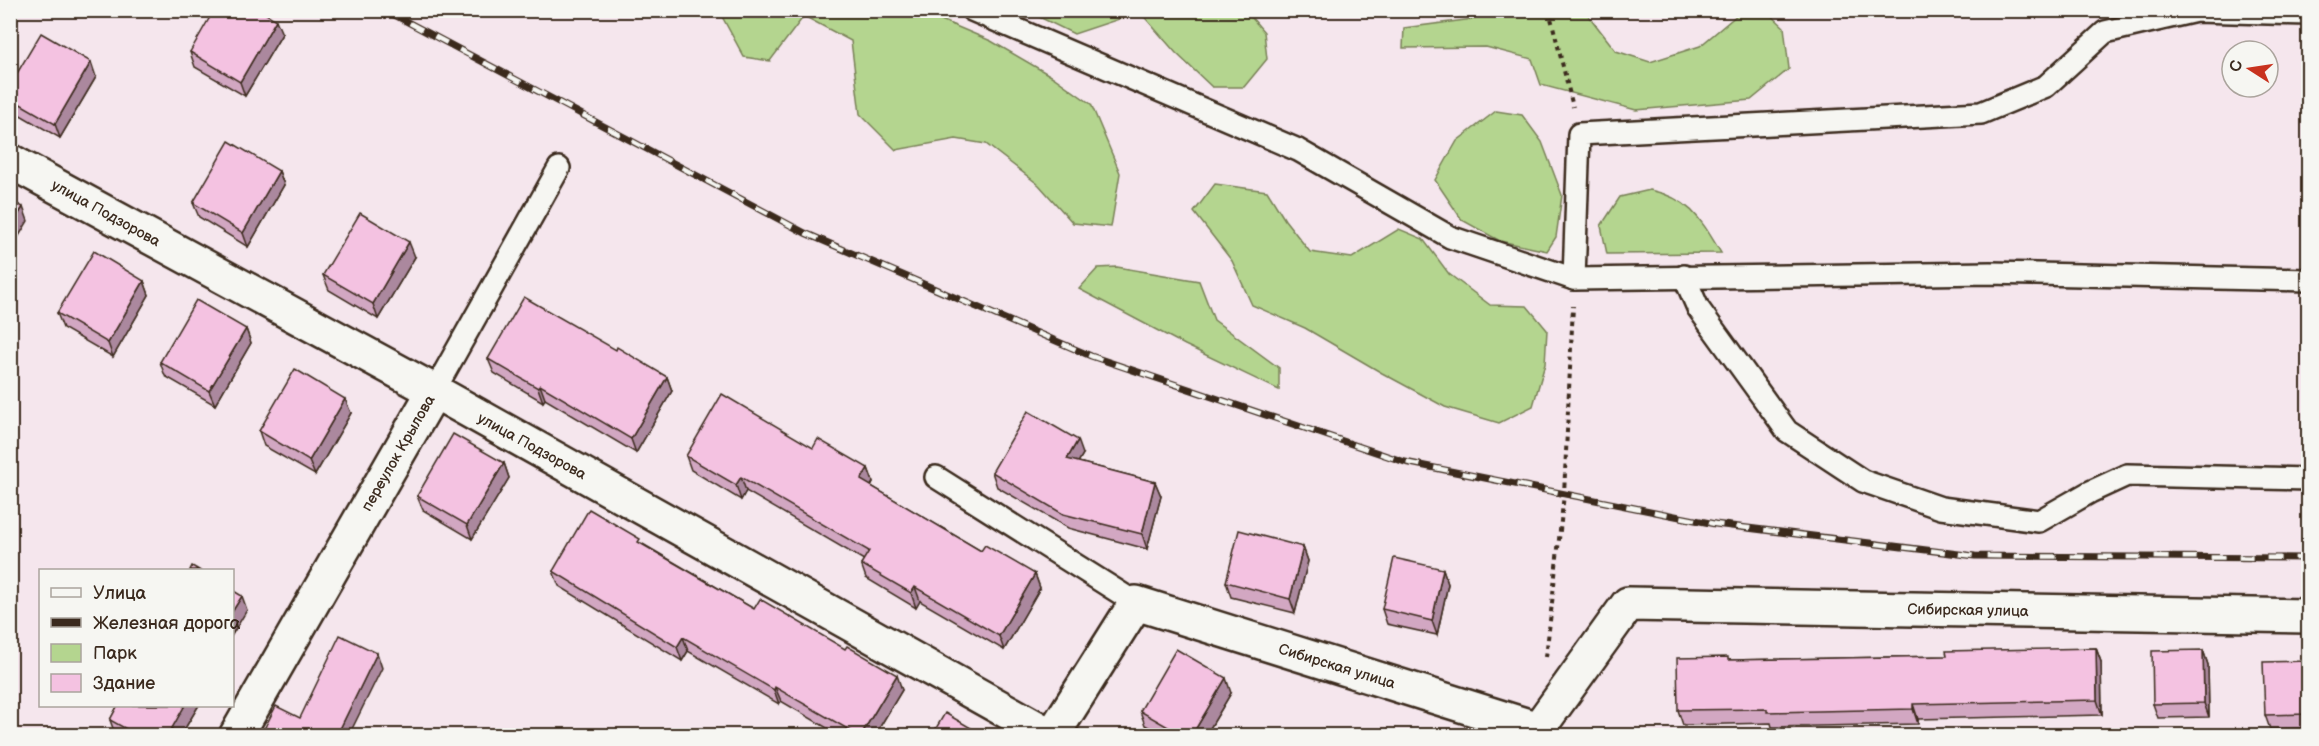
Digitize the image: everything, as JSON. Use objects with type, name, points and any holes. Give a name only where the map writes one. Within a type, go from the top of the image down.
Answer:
[{"type":"street","name":"улица Подзорова","points":[[10,161],[434,391],[1051,735]]},
{"type":"street","name":"переулок Крылова","points":[[236,735],[434,391]]},
{"type":"street","points":[[1051,735],[1136,603]]},
{"type":"street","name":"Сибирская улица","points":[[1136,603],[1537,732],[1628,604],[2308,616]]},
{"type":"lane","points":[[972,10],[1298,150],[1450,237],[1574,279],[1990,273],[2308,280]]},
{"type":"lane","points":[[1574,279],[1579,134],[1981,113],[2046,86],[2104,32],[2196,11],[2308,14]]},
{"type":"lane","name":"переулок Крылова","points":[[434,391],[559,168]]},
{"type":"lane","points":[[1684,276],[1698,308],[1787,431],[1863,480],[1941,508],[2039,521],[2090,492],[2127,475],[2308,479]]},
{"type":"lane","points":[[936,477],[1136,603]]},
{"type":"path","points":[[1549,10],[1579,134]]},
{"type":"path","points":[[1546,659],[1564,494],[1574,279]]},
{"type":"green space","points":[[719,11],[920,11],[991,41],[1053,77],[1091,104],[1120,173],[1111,227],[1073,223],[1039,185],[986,144],[956,139],[896,150],[860,114],[851,41],[804,16],[770,61],[744,57]]},
{"type":"green space","points":[[1027,11],[1246,11],[1264,32],[1267,59],[1244,87],[1212,87],[1176,53],[1140,12],[1074,34]]},
{"type":"green space","points":[[1484,11],[1585,11],[1616,51],[1650,62],[1700,46],[1737,15],[1769,13],[1784,27],[1789,69],[1751,100],[1636,110],[1541,85],[1532,59],[1486,47],[1403,48],[1404,28],[1473,19]]},
{"type":"green space","points":[[1496,111],[1522,115],[1542,142],[1562,195],[1556,237],[1547,251],[1500,241],[1462,220],[1435,180],[1457,141]]},
{"type":"green space","points":[[1215,184],[1267,191],[1285,220],[1310,252],[1352,258],[1399,229],[1423,239],[1449,274],[1490,305],[1527,306],[1547,330],[1545,364],[1533,406],[1499,423],[1445,407],[1305,328],[1252,305],[1232,261],[1194,212]]},
{"type":"green space","points":[[1650,190],[1676,199],[1693,212],[1721,253],[1607,254],[1601,226],[1620,197]]},
{"type":"green space","points":[[1117,267],[1199,281],[1214,320],[1279,368],[1279,390],[1185,345],[1079,289],[1098,268]]},
{"type":"building","points":[[214,10],[260,10],[276,20],[240,82],[190,52]]},
{"type":"building","points":[[41,33],[91,62],[55,124],[10,98],[10,85]]},
{"type":"building","points":[[229,141],[279,171],[243,233],[193,203]]},
{"type":"building","points":[[10,200],[23,207],[10,228]]},
{"type":"building","points":[[360,213],[409,242],[373,304],[323,275]]},
{"type":"building","points":[[94,251],[144,281],[108,343],[57,313]]},
{"type":"building","points":[[524,297],[667,377],[631,439],[540,385],[538,388],[488,359]]},
{"type":"building","points":[[196,300],[246,329],[209,391],[160,362]]},
{"type":"building","points":[[295,369],[345,399],[309,461],[259,431]]},
{"type":"building","points":[[722,394],[813,448],[818,439],[868,468],[861,480],[981,551],[985,545],[1035,574],[999,636],[915,587],[911,593],[861,564],[869,551],[741,477],[736,485],[686,456]]},
{"type":"building","points":[[1028,411],[1078,440],[1067,459],[1155,482],[1142,534],[1063,514],[992,472]]},
{"type":"building","points":[[453,434],[504,463],[467,525],[417,496]]},
{"type":"building","points":[[589,509],[640,539],[638,542],[754,609],[760,599],[845,649],[847,646],[897,675],[861,735],[775,687],[774,690],[683,637],[677,647],[553,571]]},
{"type":"building","points":[[1239,530],[1303,547],[1290,599],[1226,582]]},
{"type":"building","points":[[1394,558],[1443,569],[1432,621],[1382,609]]},
{"type":"building","points":[[234,591],[242,596],[234,609]]},
{"type":"building","points":[[340,635],[377,653],[337,735],[261,735],[276,706],[300,718]]},
{"type":"building","points":[[2096,648],[2097,700],[1913,704],[1913,709],[1767,712],[1767,709],[1678,710],[1677,658],[1728,657],[1728,660],[1947,656],[1946,651]]},
{"type":"building","points":[[1176,649],[1226,678],[1192,735],[1182,735],[1140,711]]},
{"type":"building","points":[[2203,650],[2204,703],[2153,704],[2152,651]]},
{"type":"building","points":[[2308,661],[2308,714],[2265,715],[2263,662]]},
{"type":"building","points":[[117,707],[184,707],[168,735],[137,735],[110,720]]},
{"type":"building","points":[[945,713],[983,735],[932,735]]},
{"type":"railway","points":[[385,10],[805,233],[1091,356],[1405,462],[1715,524],[1975,556],[2308,558]]}]
